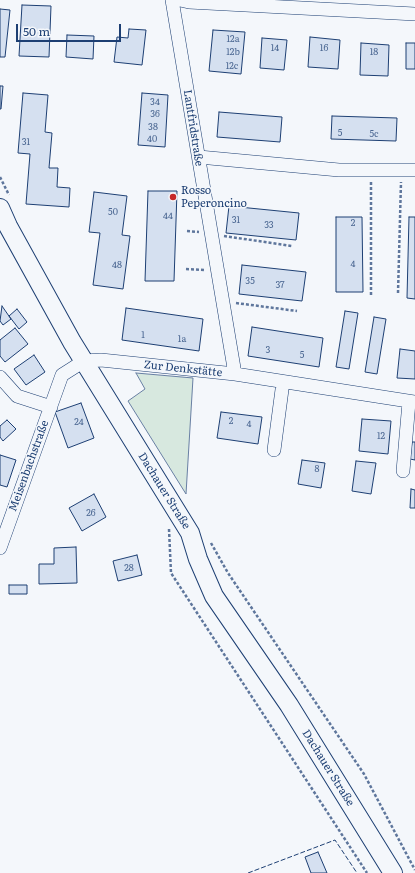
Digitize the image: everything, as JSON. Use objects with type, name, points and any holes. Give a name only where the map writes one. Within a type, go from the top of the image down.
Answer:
[{"type":"street","name":"Lantfridstraße","points":[[172,0],[235,374]]},
{"type":"street","points":[[180,0],[189,2],[415,14]]},
{"type":"street","points":[[199,157],[339,170],[415,170]]},
{"type":"street","name":"Dachauer Straße","points":[[0,208],[12,233],[84,362],[190,533],[198,559],[214,596],[289,705],[393,873]]},
{"type":"street","name":"Zur Denkstätte","points":[[84,362],[100,360],[235,374],[412,402],[403,471]]},
{"type":"street","name":"Meisenbachstraße","points":[[0,548],[62,375],[84,362]]},
{"type":"street","name":"Meisenbachstraße","points":[[0,377],[17,396],[51,407]]},
{"type":"street","points":[[274,450],[283,382]]},
{"type":"path","points":[[371,170],[371,295]]},
{"type":"path","points":[[398,293],[402,170]]},
{"type":"path","points":[[211,234],[292,246]]},
{"type":"path","points":[[186,269],[217,271]]},
{"type":"path","points":[[222,301],[297,310]]},
{"type":"path","points":[[208,539],[233,579],[364,774],[415,870]]},
{"type":"shaded area","points":[[136,373],[193,378],[186,494],[128,401],[145,389]]},
{"type":"building","points":[[22,5],[51,6],[49,57],[19,56]]},
{"type":"building","points":[[0,9],[10,10],[5,57],[0,57]]},
{"type":"building","points":[[129,29],[146,30],[142,65],[114,62],[117,37],[128,38]]},
{"type":"building","points":[[213,30],[245,32],[241,74],[209,71]]},
{"type":"building","points":[[67,35],[94,36],[93,59],[66,57]]},
{"type":"building","points":[[310,37],[340,40],[338,69],[308,67]]},
{"type":"building","points":[[262,38],[287,40],[284,70],[260,68]]},
{"type":"building","points":[[361,43],[389,45],[388,76],[360,75]]},
{"type":"building","points":[[406,43],[415,43],[415,69],[406,69]]},
{"type":"building","points":[[0,86],[3,86],[1,109],[0,109]]},
{"type":"building","points":[[23,93],[48,95],[45,132],[52,133],[49,168],[58,168],[57,187],[70,188],[69,207],[26,204],[30,154],[18,153]]},
{"type":"building","points":[[142,93],[168,95],[165,147],[138,145]]},
{"type":"building","points":[[219,112],[282,117],[280,142],[217,137]]},
{"type":"building","points":[[332,116],[397,118],[396,141],[331,139]]},
{"type":"building","points":[[148,191],[177,191],[174,281],[145,281]]},
{"type":"building","points":[[94,192],[127,196],[122,235],[130,236],[123,289],[93,285],[100,233],[89,232]]},
{"type":"building","points":[[229,206],[299,213],[296,240],[226,233]]},
{"type":"building","points":[[336,217],[362,217],[363,292],[336,292]]},
{"type":"building","points":[[409,217],[415,217],[415,299],[407,298]]},
{"type":"building","points":[[242,265],[306,272],[302,301],[239,294]]},
{"type":"building","points":[[2,306],[11,319],[3,325],[0,321]]},
{"type":"building","points":[[126,308],[203,319],[199,351],[122,340]]},
{"type":"building","points":[[17,309],[27,322],[19,329],[9,316]]},
{"type":"building","points":[[345,311],[358,313],[349,369],[336,367]]},
{"type":"building","points":[[374,317],[386,319],[377,374],[365,372]]},
{"type":"building","points":[[252,327],[323,338],[319,367],[248,356]]},
{"type":"building","points":[[15,328],[28,344],[5,362],[0,356],[0,340]]},
{"type":"building","points":[[400,349],[415,351],[415,379],[397,378]]},
{"type":"building","points":[[34,355],[45,372],[26,385],[14,369]]},
{"type":"building","points":[[81,403],[94,438],[68,448],[55,412]]},
{"type":"building","points":[[221,412],[262,417],[258,444],[217,438]]},
{"type":"building","points":[[362,419],[391,421],[388,454],[359,451]]},
{"type":"building","points":[[7,420],[16,429],[3,441],[0,437],[0,426]]},
{"type":"building","points":[[412,442],[415,442],[415,460],[410,459]]},
{"type":"building","points":[[0,455],[16,460],[7,487],[0,485]]},
{"type":"building","points":[[302,460],[325,463],[321,488],[298,484]]},
{"type":"building","points":[[356,461],[376,463],[371,494],[352,491]]},
{"type":"building","points":[[411,489],[415,490],[415,508],[410,508]]},
{"type":"building","points":[[94,494],[106,517],[82,531],[69,508]]},
{"type":"building","points":[[76,547],[77,583],[39,584],[39,564],[54,564],[54,548]]},
{"type":"building","points":[[137,555],[142,575],[118,581],[113,561]]},
{"type":"building","points":[[9,585],[27,585],[27,594],[9,594]]},
{"type":"building","points":[[318,852],[327,873],[311,873],[305,857]]},
{"type":"fence","points":[[248,873],[335,840],[357,873]]},
{"type":"place","name":"Rosso Peperoncino","points":[[173,197]]}]
